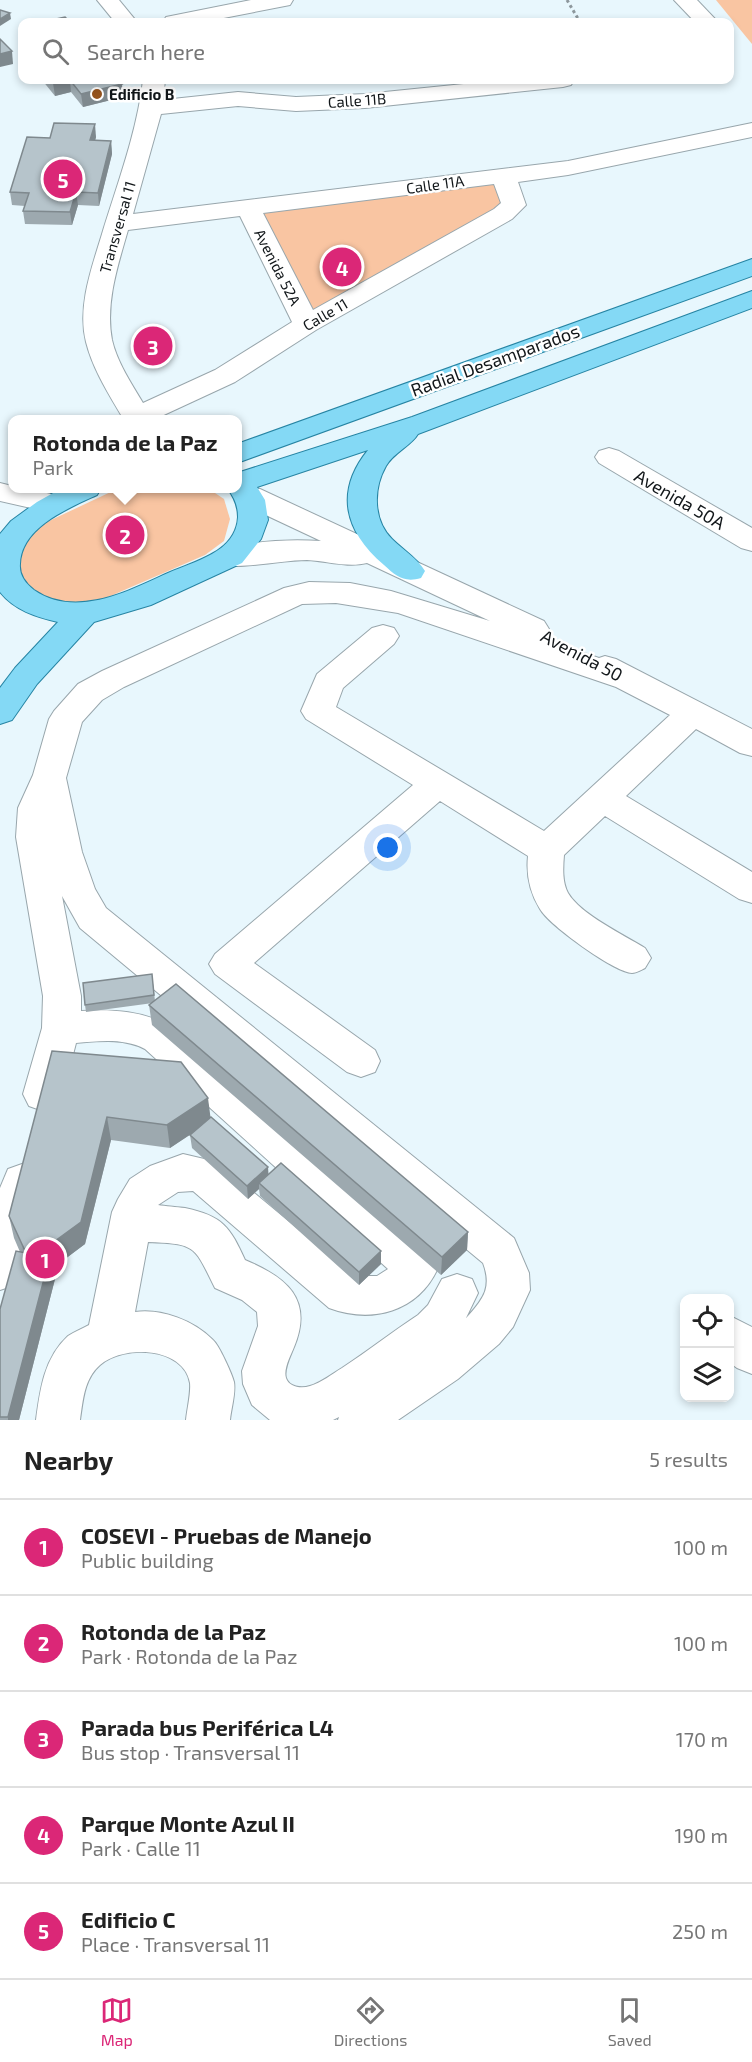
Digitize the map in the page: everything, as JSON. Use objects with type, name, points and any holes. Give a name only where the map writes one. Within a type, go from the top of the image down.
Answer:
[{"type":"main road","name":"Radial Desamparados","points":[[242,452],[752,267]]},
{"type":"main road","name":"Radial Desamparados","points":[[242,487],[422,423],[752,299]]},
{"type":"main road","points":[[410,571],[385,550],[368,528],[361,504],[364,480],[375,458],[395,438],[422,423]]},
{"type":"main road","points":[[78,493],[53,504],[35,516],[15,536],[3,569],[17,593],[36,605],[59,612],[83,614],[125,605],[230,557],[252,529],[255,517],[242,487]]},
{"type":"main road","points":[[0,712],[26,676],[83,614]]},
{"type":"street","points":[[108,0],[123,18]]},
{"type":"street","points":[[194,18],[282,0]]},
{"type":"street","points":[[685,0],[703,18]]},
{"type":"street","name":"Transversal 11","points":[[129,415],[99,341],[96,313],[116,224],[151,108],[154,84]]},
{"type":"street","name":"Calle 11B","points":[[151,108],[238,99],[296,104],[365,101],[525,84]]},
{"type":"street","name":"Calle 11A","points":[[116,224],[249,209],[590,164],[752,130]]},
{"type":"street","name":"Calle 11","points":[[137,415],[225,376],[307,324],[503,214],[514,205],[503,175]]},
{"type":"street","name":"Avenida 52A","points":[[249,209],[307,324]]},
{"type":"street","name":"Avenida 50A","points":[[609,457],[752,540]]},
{"type":"street","name":"Avenida 50","points":[[242,487],[410,571],[515,620],[752,744]]},
{"type":"street","points":[[0,492],[53,504]]},
{"type":"street","name":"Avenida 50","points":[[230,557],[267,551],[304,549],[376,560],[410,571]]},
{"type":"street","points":[[37,1119],[61,1029],[62,996],[34,837],[35,808],[50,775],[66,719],[90,692],[113,679],[295,595],[314,591],[370,596],[404,604],[625,678]]},
{"type":"street","points":[[383,636],[328,682],[318,711],[547,850]]},
{"type":"street","points":[[632,958],[565,914],[553,900],[544,872],[547,850],[693,713]]},
{"type":"street","points":[[50,775],[56,815],[82,903],[93,918],[499,1251],[508,1274],[508,1294],[497,1318],[472,1342],[360,1420]]},
{"type":"street","points":[[361,1060],[228,964],[438,783]]},
{"type":"street","points":[[603,798],[752,889]]},
{"type":"street","points":[[52,933],[101,925]]},
{"type":"street","points":[[61,1029],[127,1026],[150,1032],[417,1268],[497,1318]]},
{"type":"street","points":[[0,1271],[29,1154]]},
{"type":"street","points":[[109,1335],[134,1212],[144,1192],[164,1179],[183,1172],[203,1175],[344,1294],[362,1298],[387,1295],[403,1284],[417,1268]]},
{"type":"street","points":[[131,1223],[175,1225],[210,1237],[219,1248],[230,1274],[267,1291],[277,1304],[281,1317],[278,1336],[267,1362],[264,1381],[271,1396],[284,1404],[302,1409],[327,1402],[433,1329],[443,1318],[457,1293]]},
{"type":"street","points":[[58,1420],[57,1401],[63,1378],[76,1357],[95,1342],[109,1335],[141,1328],[165,1332],[185,1342],[201,1358],[211,1381],[212,1406],[207,1420]]},
{"type":"street","points":[[734,1340],[752,1354]]},
{"type":"path","points":[[567,0],[578,18]]},
{"type":"shaded area","points":[[716,0],[752,0],[752,44],[734,22],[734,18],[731,18]]},
{"type":"shaded area","points":[[503,175],[514,205],[307,324],[249,209]]},
{"type":"shaded area","points":[[108,493],[215,493],[224,499],[230,519],[224,541],[205,555],[99,601],[59,605],[20,583],[11,556],[32,529]]},
{"type":"building","points":[[0,10],[10,13],[0,19]]},
{"type":"building","points":[[0,39],[12,51],[0,54]]},
{"type":"building","points":[[73,84],[122,84],[81,94]]},
{"type":"building","points":[[54,123],[95,124],[90,140],[111,141],[98,193],[76,192],[70,212],[23,211],[29,193],[10,192],[27,137],[50,138]]},
{"type":"building","points":[[152,974],[154,995],[85,1005],[83,983]]},
{"type":"building","points":[[176,984],[468,1232],[442,1257],[149,1005]]},
{"type":"building","points":[[52,1051],[181,1062],[208,1098],[167,1125],[107,1117],[81,1222],[36,1255],[50,1256],[8,1417],[0,1417],[0,1309],[16,1251],[26,1253],[9,1216]]},
{"type":"building","points":[[211,1117],[268,1167],[247,1186],[190,1135]]},
{"type":"building","points":[[281,1163],[381,1251],[359,1272],[259,1183]]},
{"type":"place","name":"Edificio B","points":[[97,94]]},
{"type":"place","name":"Edificio C","points":[[63,179]]},
{"type":"place","name":"Parque Monte Azul II","points":[[342,267]]},
{"type":"place","name":"Parada bus Periférica L4","points":[[153,346]]},
{"type":"place","name":"Rotonda de la Paz","points":[[125,535]]},
{"type":"place","name":"COSEVI - Pruebas de Manejo","points":[[45,1259]]}]
